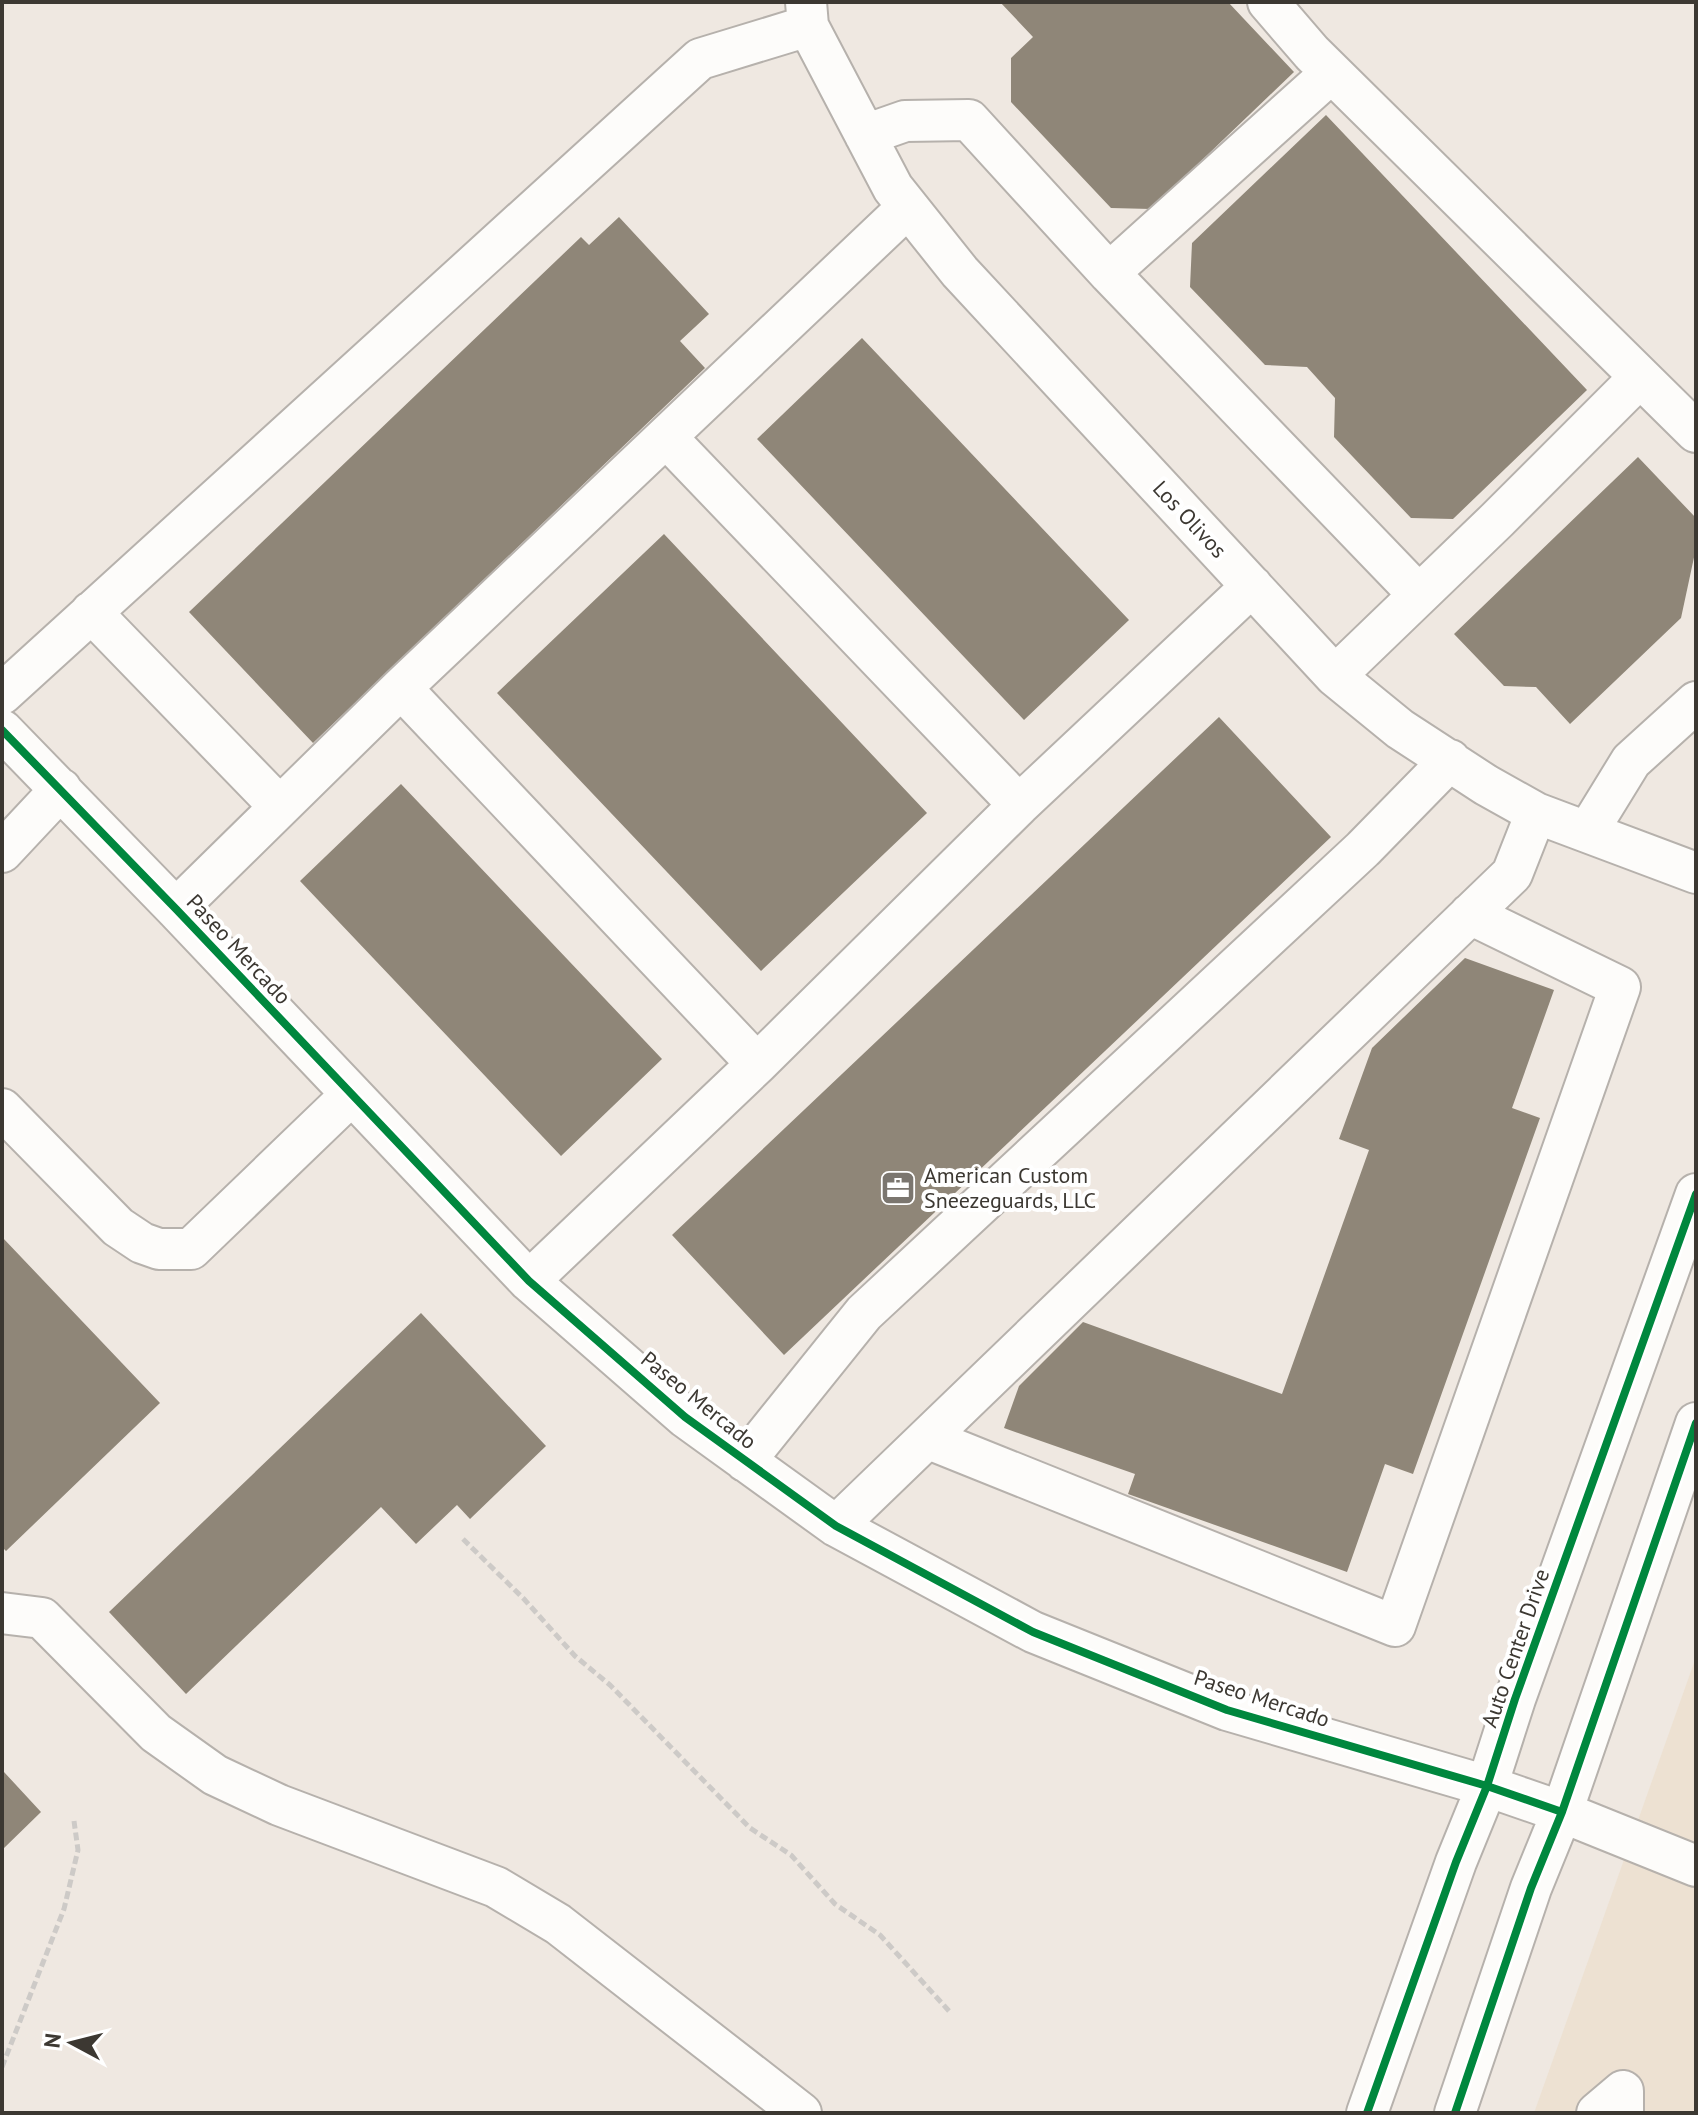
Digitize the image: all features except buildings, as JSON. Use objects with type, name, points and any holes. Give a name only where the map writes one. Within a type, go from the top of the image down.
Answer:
[{"type":"street","points":[[1268,2],[1331,73],[1696,432]]},
{"type":"street","points":[[2,694],[700,59],[807,14]]},
{"type":"street","name":"Los Olivos","points":[[807,14],[865,135],[893,188],[908,207],[960,272],[1335,676],[1400,729],[1486,785],[1536,813],[1696,873]]},
{"type":"street","points":[[1109,273],[1331,73]]},
{"type":"street","points":[[865,135],[905,121],[969,120],[1109,273],[1419,595]]},
{"type":"street","points":[[176,909],[401,688],[908,207]]},
{"type":"street","points":[[1335,676],[1639,378]]},
{"type":"street","points":[[666,437],[1019,805]]},
{"type":"street","points":[[529,1281],[757,1064],[1019,805],[1252,586]]},
{"type":"street","points":[[91,612],[280,807]]},
{"type":"street","points":[[401,688],[757,1064]]},
{"type":"street","points":[[1588,831],[1631,761],[1696,702]]},
{"type":"street","name":"Paseo Mercado","points":[[2,730],[529,1281],[685,1417],[836,1526],[1033,1632],[1227,1710],[1487,1786],[1562,1812],[1696,1866]]},
{"type":"street","points":[[745,1461],[864,1313],[1352,859],[1450,760]]},
{"type":"street","points":[[2,852],[61,789]]},
{"type":"street","points":[[836,1526],[1512,874],[1536,813]]},
{"type":"street","points":[[929,1439],[1395,1626],[1620,987],[1470,914]]},
{"type":"street","points":[[2,1109],[118,1227],[142,1243],[174,1251],[191,1249],[351,1095]]},
{"type":"street","name":"Auto Center Drive","points":[[1367,2113],[1456,1862],[1487,1786],[1520,1684],[1696,1194]]},
{"type":"street","points":[[1455,2113],[1531,1888],[1562,1812],[1696,1423]]},
{"type":"street","points":[[2,1613],[42,1618],[156,1733],[215,1775],[279,1805],[496,1887],[558,1924],[801,2113]]},
{"type":"street","points":[[1597,2113],[1623,2091],[1623,2113]]},
{"type":"path","points":[[463,1539],[524,1599],[575,1656],[610,1685],[750,1828],[791,1855],[835,1904],[880,1935],[949,2011]]},
{"type":"path","points":[[2,2067],[64,1909],[78,1850],[74,1821]]},
{"type":"shaded area","points":[[1696,1657],[1696,2113],[1534,2113]]},
{"type":"cycle path","points":[[2,730],[529,1281],[685,1417],[836,1526],[1033,1632],[1227,1710],[1487,1786],[1562,1812]]},
{"type":"cycle path","points":[[1367,2113],[1456,1862],[1487,1786],[1515,1699],[1696,1194]]},
{"type":"cycle path","points":[[1455,2113],[1531,1888],[1562,1812],[1696,1423]]},
{"type":"place","name":"American Custom Sneezeguards, LLC","points":[[898,1188]]}]
